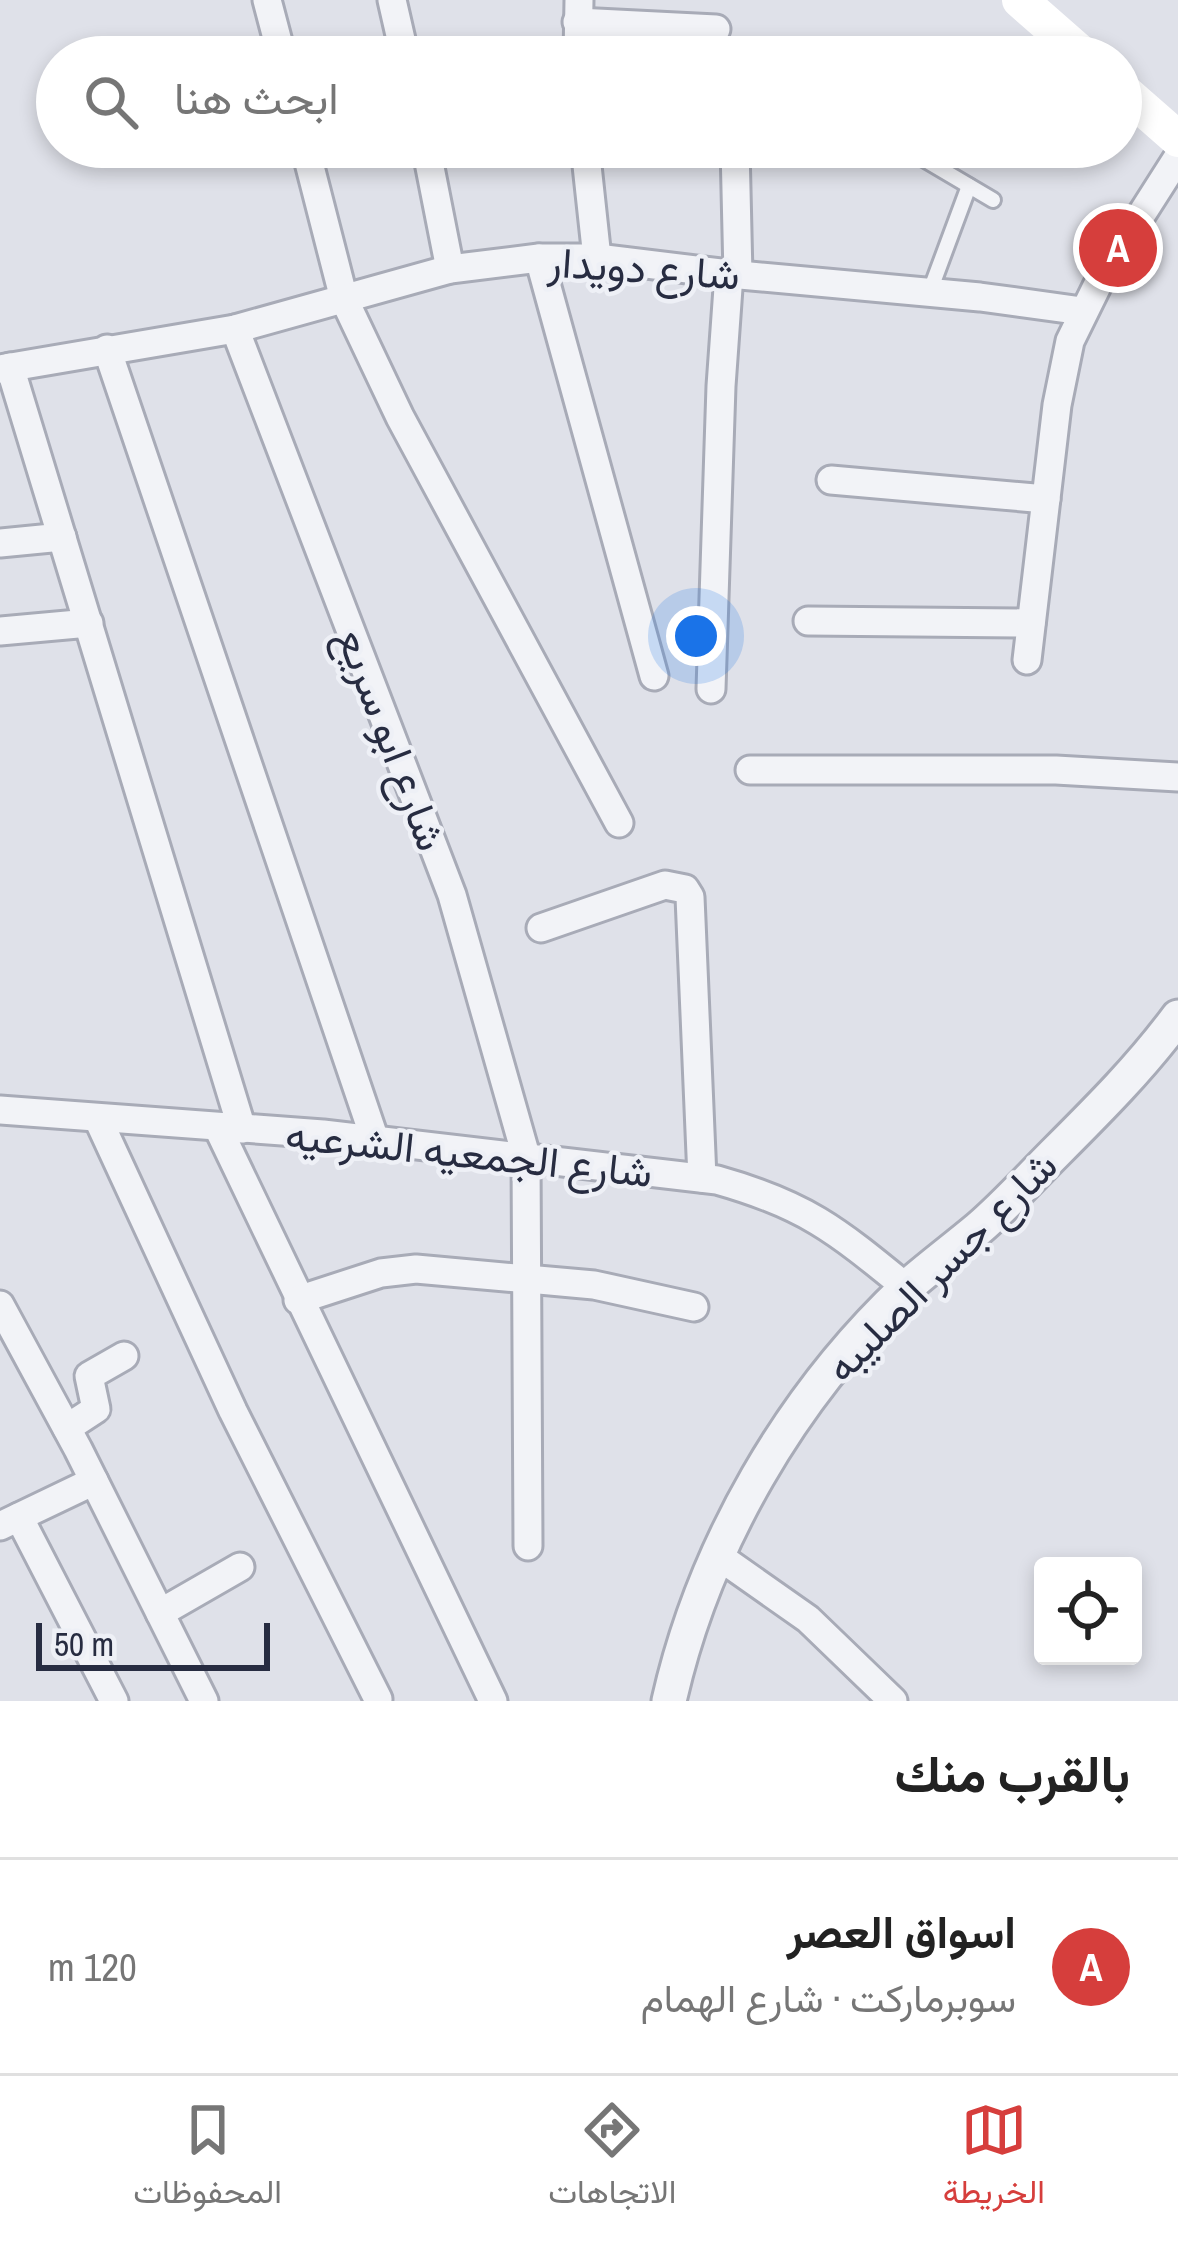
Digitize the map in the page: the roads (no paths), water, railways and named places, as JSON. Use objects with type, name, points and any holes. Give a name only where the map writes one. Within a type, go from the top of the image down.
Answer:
[{"type":"main road","points":[[1020,0],[1061,36]]},
{"type":"main road","points":[[1142,108],[1178,140]]},
{"type":"street","points":[[267,0],[276,36]]},
{"type":"street","points":[[392,0],[400,36]]},
{"type":"street","points":[[578,11],[716,29]]},
{"type":"street","points":[[1027,660],[1062,373],[1082,311],[1178,157]]},
{"type":"street","points":[[310,168],[344,299],[400,417],[619,824]]},
{"type":"street","points":[[430,168],[450,269]]},
{"type":"street","points":[[587,168],[597,258]]},
{"type":"street","points":[[711,689],[721,386],[734,274],[736,168]]},
{"type":"street","points":[[539,258],[655,676]]},
{"type":"street","name":"شارع دويدار","points":[[5,368],[235,329],[450,269],[539,258],[597,258],[1082,311]]},
{"type":"street","name":"شارع ابو سريع","points":[[235,329],[452,895],[526,1156],[528,1546]]},
{"type":"street","points":[[107,349],[375,1140]]},
{"type":"street","points":[[5,368],[89,623],[230,1128],[298,1300],[493,1701]]},
{"type":"street","points":[[831,480],[1046,500]]},
{"type":"street","points":[[0,543],[62,537]]},
{"type":"street","points":[[808,621],[1031,623]]},
{"type":"street","points":[[0,632],[89,623]]},
{"type":"street","points":[[750,770],[1056,770],[1178,777]]},
{"type":"street","points":[[541,928],[665,885],[685,889],[690,897],[702,1178]]},
{"type":"street","name":"شارع جسر الصليبه","points":[[669,1701],[717,1555],[788,1427],[839,1361],[907,1288],[1009,1200],[1143,1064],[1178,1017]]},
{"type":"street","name":"شارع الجمعيه الشرعيه","points":[[1,1107],[375,1140],[702,1178],[776,1197],[829,1224],[907,1288]]},
{"type":"street","points":[[98,1119],[233,1411],[378,1699]]},
{"type":"street","points":[[298,1300],[396,1270],[527,1277],[632,1292],[694,1307]]},
{"type":"street","points":[[0,1305],[204,1701]]},
{"type":"street","points":[[67,1428],[96,1408],[89,1376],[124,1355]]},
{"type":"street","points":[[94,1481],[9,1521],[114,1701]]},
{"type":"street","points":[[717,1555],[808,1619],[892,1701]]},
{"type":"street","points":[[160,1613],[240,1567]]},
{"type":"street","name":"شارع جسر الصليبه","points":[[645,1701],[677,1666]]},
{"type":"lane","points":[[939,168],[993,200]]},
{"type":"lane","points":[[930,292],[969,186]]},
{"type":"place","name":"اسواق العصر","points":[[1118,248]]}]
